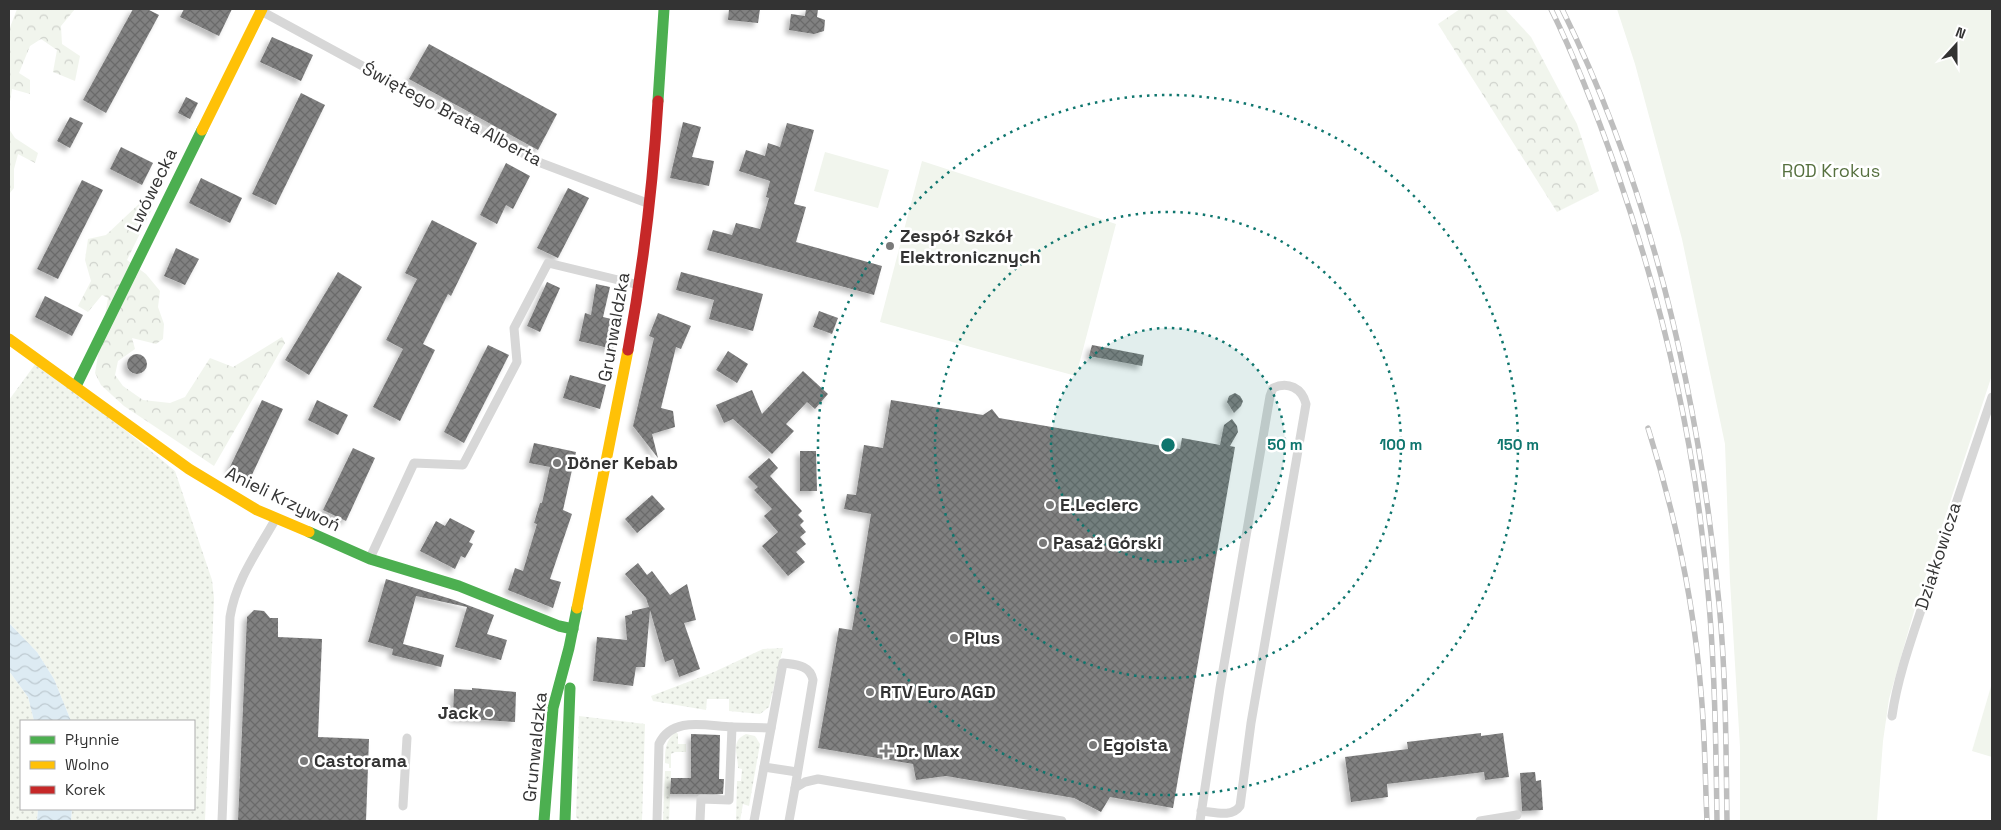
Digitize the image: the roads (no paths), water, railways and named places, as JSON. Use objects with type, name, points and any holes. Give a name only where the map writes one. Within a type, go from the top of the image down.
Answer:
[{"type":"street","name":"Lwówecka","points":[[76,386],[260,9]]},
{"type":"street","name":"Grunwaldzka","points":[[544,821],[553,708],[573,629],[640,285],[656,140],[664,9]]},
{"type":"street","name":"Anieli Krzywoń","points":[[9,339],[189,468],[276,519],[370,559],[459,586],[559,626],[573,629]]},
{"type":"street","name":"Grunwaldzka","points":[[565,821],[574,710],[569,648]]},
{"type":"lane","name":"Świętego Brata Alberta","points":[[260,9],[541,163],[650,205]]},
{"type":"lane","points":[[370,559],[414,463],[463,464],[517,362],[514,328],[548,263],[640,285]]},
{"type":"lane","points":[[1200,821],[1201,811],[1220,688],[1270,396],[1273,388],[1280,385],[1290,386],[1299,389],[1304,396],[1306,409],[1251,723],[1240,806],[1236,812],[1230,814],[1201,811]]},
{"type":"lane","name":"Działkowicza","points":[[1892,716],[1909,647],[1955,503],[1992,397]]},
{"type":"lane","points":[[222,821],[230,617],[233,602],[250,560],[276,519]]},
{"type":"lane","points":[[754,821],[784,663],[806,668],[812,673],[813,680],[789,821]]},
{"type":"lane","points":[[657,821],[659,744],[668,732],[682,724],[771,728]]},
{"type":"lane","points":[[700,821],[701,799],[729,800],[732,727]]},
{"type":"lane","points":[[403,806],[407,738]]},
{"type":"lane","points":[[764,767],[797,772]]},
{"type":"lane","points":[[795,788],[805,782],[818,779],[1062,821]]},
{"type":"lane","points":[[1480,821],[1517,815]]},
{"type":"water","points":[[9,623],[37,652],[54,679],[71,720],[34,720],[28,697],[9,671]]},
{"type":"water","points":[[38,810],[72,810],[71,821],[37,821]]},
{"type":"railway","points":[[1551,9],[1587,90],[1617,172],[1650,277],[1677,384],[1697,493],[1704,548],[1714,684],[1717,821]]},
{"type":"railway","points":[[1562,9],[1594,79],[1622,151],[1646,224],[1667,298],[1685,374],[1699,450],[1719,603],[1726,739],[1727,821]]},
{"type":"railway","points":[[1648,428],[1675,526],[1694,625],[1702,708],[1707,821]]},
{"type":"place","name":"Zespół Szkół Elektronicznych","points":[[890,246]]},
{"type":"place","name":"Döner Kebab","points":[[557,463]]},
{"type":"place","name":"E.Leclerc","points":[[1050,505]]},
{"type":"place","name":"Pasaż Górski","points":[[1043,543]]},
{"type":"place","name":"Plus","points":[[954,638]]},
{"type":"place","name":"RTV Euro AGD","points":[[870,692]]},
{"type":"place","name":"Jack","points":[[489,713]]},
{"type":"place","name":"Egoista","points":[[1093,745]]},
{"type":"place","name":"Dr. Max","points":[[886,751]]},
{"type":"place","name":"Castorama","points":[[304,761]]},
{"type":"park label","name":"ROD Krokus","points":[[1831,171]]}]
